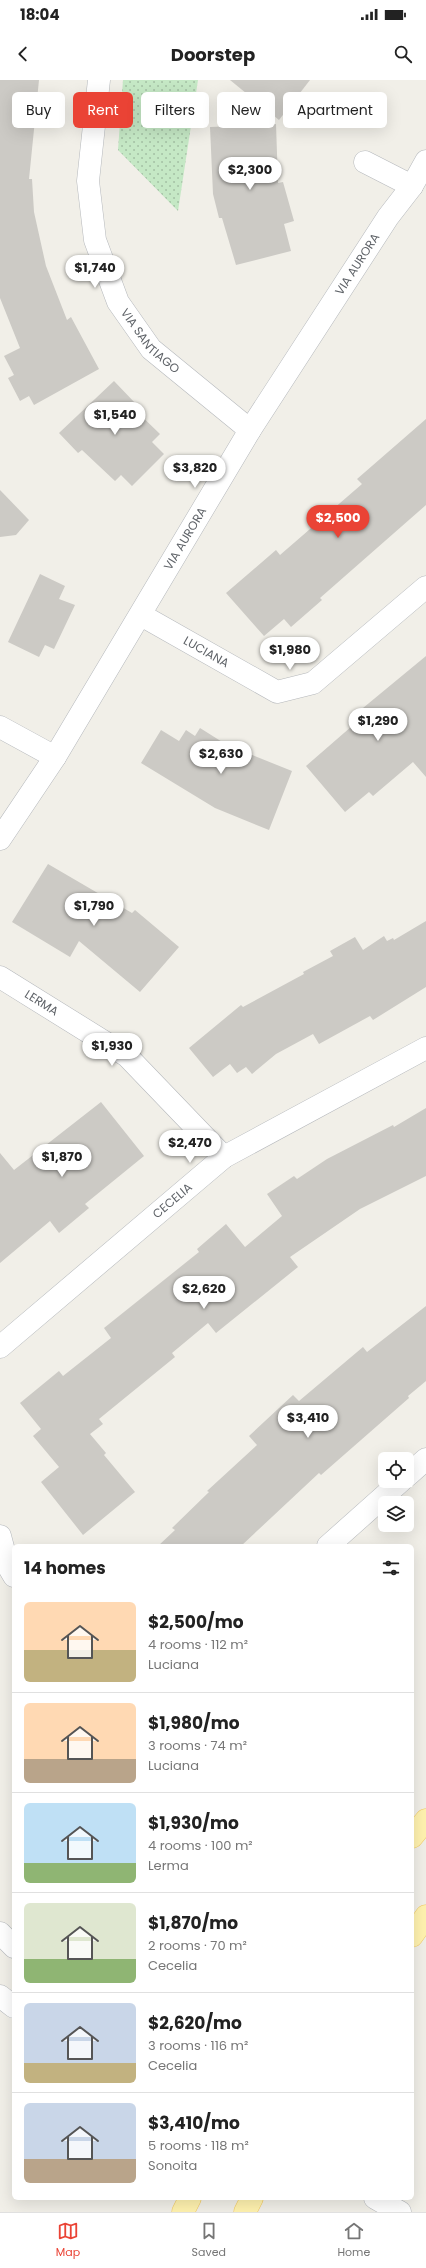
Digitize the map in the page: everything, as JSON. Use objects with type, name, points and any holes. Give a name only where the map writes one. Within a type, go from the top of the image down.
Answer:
[{"type":"main road","points":[[414,1835],[426,1820]]},
{"type":"main road","points":[[414,1933],[426,1916]]},
{"type":"main road","points":[[183,2212],[189,2200]]},
{"type":"main road","points":[[245,2212],[251,2200]]},
{"type":"street","name":"VIA SANTIAGO","points":[[100,80],[88,181],[95,240],[118,302],[151,349],[250,430]]},
{"type":"street","name":"VIA AURORA","points":[[0,839],[56,758],[250,430],[388,217],[412,186],[426,161]]},
{"type":"street","points":[[365,162],[412,186]]},
{"type":"street","name":"LUCIANA","points":[[141,615],[277,692],[313,683],[426,587]]},
{"type":"street","points":[[0,727],[56,758]]},
{"type":"street","name":"LERMA","points":[[0,977],[127,1056],[224,1157]]},
{"type":"street","name":"CECELIA","points":[[0,1347],[224,1157],[426,1048]]},
{"type":"street","points":[[414,1470],[426,1459]]},
{"type":"street","points":[[330,1544],[393,1488]]},
{"type":"street","points":[[0,1536],[8,1566],[12,1573]]},
{"type":"street","points":[[0,1933],[12,1945]]},
{"type":"street","points":[[0,1996],[12,2005]]},
{"type":"street","points":[[379,2200],[400,2212]]},
{"type":"green space","points":[[123,80],[198,80],[196,92],[141,92],[141,128],[191,128],[178,211],[118,150],[120,128],[133,128],[133,92],[122,92]]},
{"type":"building","points":[[0,80],[39,80],[38,92],[12,92],[12,128],[34,128],[29,179],[32,179],[34,212],[46,266],[67,320],[71,317],[99,369],[34,405],[29,396],[20,401],[8,378],[14,375],[4,356],[20,348],[0,298]]},
{"type":"building","points":[[230,80],[310,80],[301,92],[283,92],[283,115],[279,120],[275,117],[275,92],[245,92]]},
{"type":"building","points":[[275,124],[278,183],[283,182],[294,221],[284,224],[291,251],[236,265],[222,218],[219,218],[213,194],[210,127],[275,128]]},
{"type":"building","points":[[114,381],[136,404],[132,407],[160,434],[152,442],[164,454],[132,486],[121,475],[115,481],[82,450],[78,453],[59,433]]},
{"type":"building","points":[[426,419],[426,505],[320,598],[322,600],[291,627],[284,619],[264,636],[226,593],[276,550],[280,555],[362,484],[357,479]]},
{"type":"building","points":[[0,490],[29,520],[16,535],[0,537]]},
{"type":"building","points":[[40,574],[65,586],[59,599],[75,605],[54,649],[45,645],[39,657],[8,642]]},
{"type":"building","points":[[426,656],[426,777],[413,762],[373,796],[369,792],[345,812],[306,766],[367,713],[363,708]]},
{"type":"building","points":[[200,728],[227,745],[292,771],[269,830],[215,808],[141,763],[161,730],[179,741],[186,730],[195,736]]},
{"type":"building","points":[[48,864],[132,913],[135,910],[179,947],[140,992],[79,941],[70,957],[12,922]]},
{"type":"building","points":[[426,921],[426,987],[373,1020],[370,1016],[319,1044],[313,1034],[276,1054],[252,1074],[246,1067],[237,1073],[230,1064],[213,1077],[189,1048],[241,1005],[243,1007],[304,974],[303,972],[333,956],[330,951],[355,937],[363,950],[384,936],[387,941],[393,938],[394,940]]},
{"type":"building","points":[[101,1102],[144,1156],[85,1204],[89,1208],[59,1233],[50,1221],[0,1263],[0,1153],[14,1170]]},
{"type":"building","points":[[426,1108],[426,1176],[360,1209],[290,1257],[298,1267],[216,1333],[208,1323],[172,1353],[175,1357],[99,1419],[103,1424],[90,1434],[106,1453],[104,1455],[135,1492],[83,1535],[41,1482],[59,1467],[33,1436],[41,1429],[20,1403],[59,1371],[63,1376],[111,1338],[104,1328],[199,1252],[197,1249],[226,1224],[245,1247],[282,1216],[267,1194],[294,1176],[297,1179],[327,1159],[393,1125],[394,1127]]},
{"type":"building","points":[[426,1306],[426,1381],[408,1396],[409,1398],[321,1475],[319,1473],[243,1544],[160,1544],[175,1530],[172,1528],[209,1492],[207,1491],[257,1445],[249,1436],[293,1395],[299,1401],[363,1347],[367,1352]]}]
